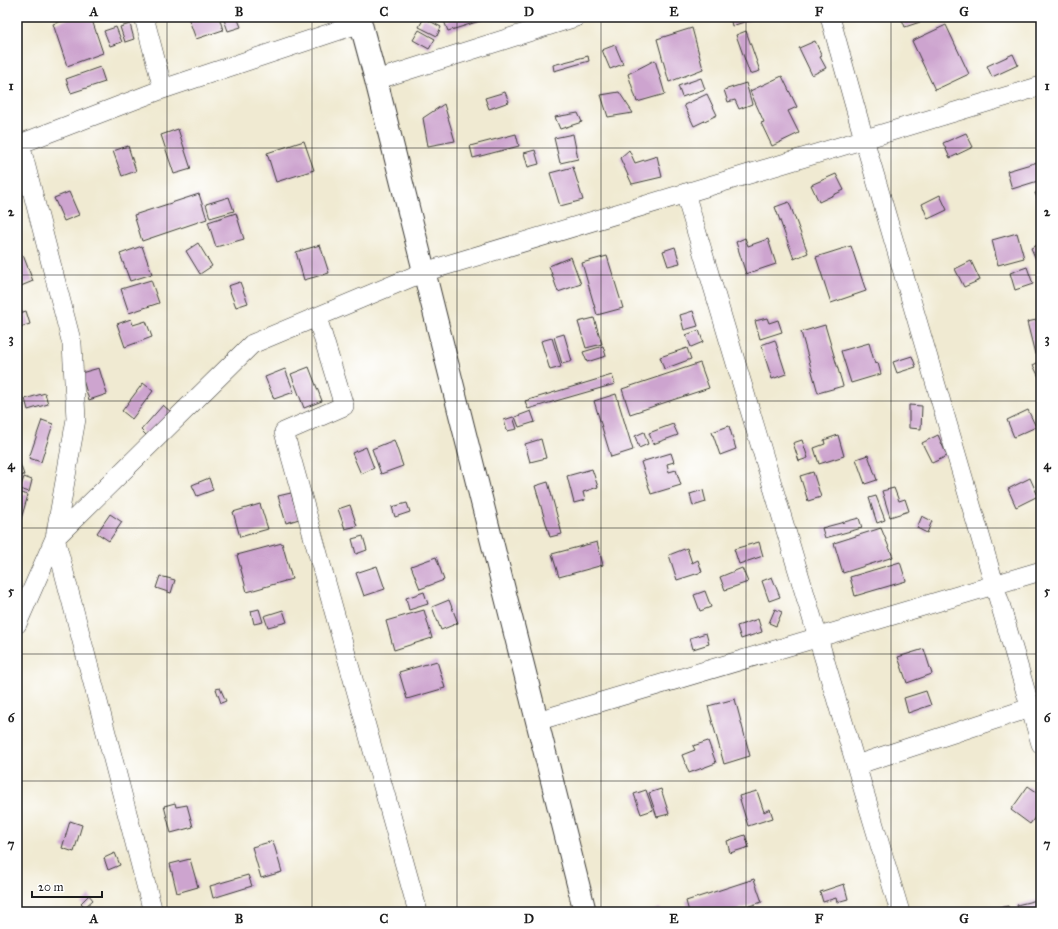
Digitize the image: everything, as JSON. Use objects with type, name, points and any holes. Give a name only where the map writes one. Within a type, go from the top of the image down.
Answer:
[{"type":"street","points":[[144,17],[163,89]]},
{"type":"street","points":[[376,80],[576,17]]},
{"type":"street","points":[[830,17],[864,139],[1041,744]]},
{"type":"street","points":[[17,624],[55,538],[76,419],[72,344],[18,145],[163,89],[360,20],[585,912]]},
{"type":"street","points":[[55,538],[252,344],[424,272],[1041,86]]},
{"type":"street","points":[[685,193],[900,912]]},
{"type":"street","points":[[317,317],[344,406],[284,432],[418,912]]},
{"type":"street","points":[[55,538],[153,912]]},
{"type":"street","points":[[537,721],[1041,570]]},
{"type":"street","points":[[856,765],[1030,708]]},
{"type":"building","points":[[74,17],[91,17],[103,53],[67,66],[53,24]]},
{"type":"building","points":[[188,17],[219,17],[223,30],[196,39]]},
{"type":"building","points":[[223,17],[237,17],[241,27],[228,31]]},
{"type":"building","points":[[457,17],[482,17],[483,20],[448,31],[444,21]]},
{"type":"building","points":[[730,17],[759,17],[732,26]]},
{"type":"building","points":[[901,17],[935,17],[905,27]]},
{"type":"building","points":[[424,18],[441,27],[437,36],[419,27]]},
{"type":"building","points":[[130,24],[134,39],[125,42],[120,27]]},
{"type":"building","points":[[946,25],[969,74],[935,90],[912,41]]},
{"type":"building","points":[[116,27],[122,42],[110,46],[104,31]]},
{"type":"building","points":[[692,28],[703,69],[669,82],[657,39]]},
{"type":"building","points":[[419,30],[435,39],[429,49],[413,40]]},
{"type":"building","points":[[746,31],[760,71],[750,74],[736,35]]},
{"type":"building","points":[[815,41],[822,56],[820,57],[826,68],[812,75],[799,48]]},
{"type":"building","points":[[615,45],[623,64],[610,69],[602,50]]},
{"type":"building","points":[[1041,52],[1041,63],[1037,54]]},
{"type":"building","points":[[1013,54],[1018,65],[992,77],[987,66]]},
{"type":"building","points":[[588,56],[589,61],[554,71],[553,65]]},
{"type":"building","points":[[655,60],[665,94],[637,102],[628,74]]},
{"type":"building","points":[[100,67],[105,82],[71,93],[66,79]]},
{"type":"building","points":[[782,76],[797,107],[788,111],[799,133],[772,146],[761,123],[764,122],[750,91]]},
{"type":"building","points":[[701,78],[705,89],[682,97],[678,86]]},
{"type":"building","points":[[746,83],[752,104],[739,109],[735,100],[728,102],[724,90]]},
{"type":"building","points":[[505,92],[509,102],[489,109],[485,98]]},
{"type":"building","points":[[619,92],[633,113],[608,117],[601,95]]},
{"type":"building","points":[[707,94],[717,115],[694,126],[684,105]]},
{"type":"building","points":[[444,104],[455,141],[428,146],[423,118]]},
{"type":"building","points":[[578,113],[582,122],[560,129],[555,117]]},
{"type":"building","points":[[178,129],[191,169],[174,174],[161,135]]},
{"type":"building","points":[[966,133],[973,147],[950,158],[943,143]]},
{"type":"building","points":[[516,134],[519,146],[473,158],[470,146]]},
{"type":"building","points":[[573,134],[578,159],[560,163],[554,138]]},
{"type":"building","points":[[304,141],[314,170],[276,182],[267,153]]},
{"type":"building","points":[[128,146],[136,171],[122,176],[113,151]]},
{"type":"building","points":[[535,150],[539,164],[528,167],[524,153]]},
{"type":"building","points":[[629,150],[635,163],[657,156],[662,177],[632,184],[620,158]]},
{"type":"building","points":[[1041,161],[1041,180],[1012,189],[1007,171]]},
{"type":"building","points":[[573,167],[583,200],[560,206],[550,173]]},
{"type":"building","points":[[836,174],[844,190],[819,202],[811,185]]},
{"type":"building","points":[[1041,190],[1041,204],[1040,204],[1035,193]]},
{"type":"building","points":[[69,192],[79,215],[64,221],[54,198]]},
{"type":"building","points":[[199,194],[207,219],[142,241],[134,215]]},
{"type":"building","points":[[940,195],[947,210],[928,219],[922,204]]},
{"type":"building","points":[[229,197],[234,211],[210,218],[206,204]]},
{"type":"building","points":[[789,202],[808,253],[794,259],[775,207]]},
{"type":"building","points":[[236,213],[244,239],[216,247],[208,222]]},
{"type":"building","points":[[1017,233],[1024,258],[998,265],[992,240]]},
{"type":"building","points":[[745,238],[748,246],[768,239],[776,264],[746,274],[736,242]]},
{"type":"building","points":[[198,243],[212,266],[200,274],[186,251]]},
{"type":"building","points":[[1041,243],[1041,263],[1038,264],[1031,248]]},
{"type":"building","points":[[320,245],[329,273],[304,280],[296,252]]},
{"type":"building","points":[[142,246],[152,274],[130,281],[120,254]]},
{"type":"building","points":[[851,246],[866,291],[831,303],[816,257]]},
{"type":"building","points":[[675,247],[680,263],[668,266],[663,251]]},
{"type":"building","points":[[23,255],[33,281],[21,286],[17,276],[17,257]]},
{"type":"building","points":[[607,256],[623,308],[597,315],[582,263]]},
{"type":"building","points":[[571,257],[581,284],[558,292],[549,266]]},
{"type":"building","points":[[971,261],[980,280],[964,287],[955,269]]},
{"type":"building","points":[[1027,267],[1033,284],[1015,290],[1010,273]]},
{"type":"building","points":[[151,280],[159,303],[129,313],[121,289]]},
{"type":"building","points":[[240,282],[248,303],[236,307],[228,286]]},
{"type":"building","points":[[26,311],[30,324],[17,328],[17,314]]},
{"type":"building","points":[[693,311],[698,326],[684,330],[680,315]]},
{"type":"building","points":[[594,318],[602,344],[586,348],[578,322]]},
{"type":"building","points":[[767,318],[769,323],[778,320],[782,332],[760,339],[755,321]]},
{"type":"building","points":[[131,319],[133,325],[146,321],[152,337],[125,347],[117,324]]},
{"type":"building","points":[[1041,319],[1041,352],[1035,354],[1027,322]]},
{"type":"building","points":[[825,325],[843,386],[818,393],[801,332]]},
{"type":"building","points":[[699,330],[703,342],[691,347],[686,335]]},
{"type":"building","points":[[564,334],[572,361],[562,364],[554,337]]},
{"type":"building","points":[[552,338],[561,367],[550,370],[541,341]]},
{"type":"building","points":[[775,340],[786,374],[772,379],[761,345]]},
{"type":"building","points":[[869,343],[875,364],[878,363],[881,374],[851,383],[841,351]]},
{"type":"building","points":[[603,346],[606,356],[587,362],[583,352]]},
{"type":"building","points":[[687,348],[691,359],[664,369],[660,357]]},
{"type":"building","points":[[912,356],[916,367],[897,373],[893,362]]},
{"type":"building","points":[[1041,361],[1041,381],[1033,365]]},
{"type":"building","points":[[700,363],[709,388],[630,414],[622,389]]},
{"type":"building","points":[[309,367],[322,401],[304,408],[291,374]]},
{"type":"building","points":[[99,368],[107,394],[89,400],[81,373]]},
{"type":"building","points":[[285,369],[294,392],[274,399],[265,377]]},
{"type":"building","points":[[612,375],[615,384],[528,409],[525,401]]},
{"type":"building","points":[[143,383],[153,391],[132,419],[122,411]]},
{"type":"building","points":[[45,393],[48,404],[28,410],[25,399]]},
{"type":"building","points":[[616,394],[633,450],[611,457],[594,401]]},
{"type":"building","points":[[163,405],[172,413],[150,439],[141,430]]},
{"type":"building","points":[[909,405],[922,406],[921,429],[909,428]]},
{"type":"building","points":[[1028,410],[1036,427],[1014,437],[1007,420]]},
{"type":"building","points":[[531,411],[535,422],[519,427],[515,417]]},
{"type":"building","points":[[513,417],[517,429],[507,431],[504,420]]},
{"type":"building","points":[[42,420],[53,424],[41,462],[29,458]]},
{"type":"building","points":[[673,424],[678,435],[653,444],[649,433]]},
{"type":"building","points":[[729,426],[736,449],[720,455],[712,432]]},
{"type":"building","points":[[644,432],[648,444],[639,448],[635,436]]},
{"type":"building","points":[[838,435],[844,456],[819,464],[814,448],[825,444],[824,440]]},
{"type":"building","points":[[938,435],[947,456],[932,463],[922,443]]},
{"type":"building","points":[[541,439],[546,458],[530,462],[525,444]]},
{"type":"building","points":[[394,440],[403,466],[381,474],[372,449]]},
{"type":"building","points":[[802,440],[808,458],[799,461],[793,443]]},
{"type":"building","points":[[366,447],[374,468],[361,474],[352,453]]},
{"type":"building","points":[[671,453],[674,462],[667,464],[669,472],[676,470],[681,485],[651,494],[641,462]]},
{"type":"building","points":[[17,455],[24,475],[17,477]]},
{"type":"building","points":[[868,455],[877,480],[865,484],[856,459]]},
{"type":"building","points":[[592,469],[598,487],[583,492],[585,500],[574,503],[567,476]]},
{"type":"building","points":[[813,472],[821,497],[808,501],[800,476]]},
{"type":"building","points":[[24,477],[32,480],[29,492],[20,489]]},
{"type":"building","points":[[209,478],[213,490],[197,496],[192,485]]},
{"type":"building","points":[[1030,478],[1038,496],[1016,507],[1008,489]]},
{"type":"building","points":[[548,482],[562,534],[550,537],[535,486]]},
{"type":"building","points":[[894,488],[899,501],[905,499],[909,511],[890,517],[882,491]]},
{"type":"building","points":[[703,490],[706,502],[693,506],[690,494]]},
{"type":"building","points":[[17,492],[28,495],[21,519],[17,517]]},
{"type":"building","points":[[291,493],[299,519],[286,523],[278,496]]},
{"type":"building","points":[[876,496],[885,520],[877,523],[869,498]]},
{"type":"building","points":[[407,503],[410,512],[395,517],[392,507]]},
{"type":"building","points":[[260,504],[268,529],[240,537],[233,512]]},
{"type":"building","points":[[350,505],[357,526],[345,529],[338,509]]},
{"type":"building","points":[[110,514],[122,522],[109,541],[97,533]]},
{"type":"building","points":[[922,516],[932,521],[927,533],[917,528]]},
{"type":"building","points":[[859,518],[862,528],[825,538],[822,528]]},
{"type":"building","points":[[881,528],[893,557],[843,573],[834,543]]},
{"type":"building","points":[[363,536],[367,550],[356,554],[352,539]]},
{"type":"building","points":[[597,542],[603,565],[559,577],[552,554]]},
{"type":"building","points":[[759,542],[763,556],[739,564],[734,549]]},
{"type":"building","points":[[282,543],[292,579],[247,592],[237,555]]},
{"type":"building","points":[[687,548],[692,563],[698,560],[702,572],[677,580],[669,555]]},
{"type":"building","points":[[436,557],[444,580],[420,589],[411,566]]},
{"type":"building","points":[[900,562],[906,581],[855,596],[850,577]]},
{"type":"building","points":[[377,566],[385,589],[364,596],[356,573]]},
{"type":"building","points":[[742,568],[748,582],[725,590],[720,577]]},
{"type":"building","points":[[160,576],[175,580],[171,593],[156,588]]},
{"type":"building","points":[[772,577],[780,597],[769,601],[762,581]]},
{"type":"building","points":[[705,591],[711,607],[700,611],[694,595]]},
{"type":"building","points":[[424,592],[428,604],[409,610],[406,598]]},
{"type":"building","points":[[449,600],[458,623],[441,630],[432,607]]},
{"type":"building","points":[[259,609],[263,622],[254,624],[251,611]]},
{"type":"building","points":[[775,609],[782,612],[776,626],[769,623]]},
{"type":"building","points":[[283,610],[287,622],[268,627],[264,616]]},
{"type":"building","points":[[424,610],[432,638],[394,650],[386,621]]},
{"type":"building","points":[[758,619],[762,632],[741,639],[737,626]]},
{"type":"building","points":[[706,633],[709,644],[693,649],[690,638]]},
{"type":"building","points":[[924,649],[932,674],[907,683],[898,657]]},
{"type":"building","points":[[437,661],[445,688],[407,699],[399,672]]},
{"type":"building","points":[[220,688],[226,701],[221,703],[216,689]]},
{"type":"building","points":[[926,691],[931,705],[908,713],[904,698]]},
{"type":"building","points":[[735,699],[750,756],[724,764],[708,706]]},
{"type":"building","points":[[708,741],[716,763],[689,773],[682,755],[695,750],[693,746]]},
{"type":"building","points":[[1028,786],[1041,795],[1041,809],[1030,824],[1011,810]]},
{"type":"building","points":[[661,789],[669,814],[657,817],[649,793]]},
{"type":"building","points":[[646,790],[653,810],[641,814],[634,794]]},
{"type":"building","points":[[757,791],[764,812],[770,809],[773,818],[748,826],[739,796]]},
{"type":"building","points":[[175,803],[176,807],[187,805],[193,827],[171,833],[164,806]]},
{"type":"building","points":[[70,821],[82,825],[74,852],[62,848]]},
{"type":"building","points":[[745,835],[749,847],[730,853],[727,841]]},
{"type":"building","points":[[273,841],[282,872],[261,878],[252,847]]},
{"type":"building","points":[[115,853],[120,865],[108,870],[104,858]]},
{"type":"building","points":[[190,859],[198,887],[177,893],[170,864]]},
{"type":"building","points":[[248,875],[252,886],[213,898],[210,886]]},
{"type":"building","points":[[754,879],[762,902],[730,912],[689,912],[686,901]]},
{"type":"building","points":[[844,884],[848,899],[837,902],[836,898],[823,902],[820,892]]},
{"type":"building","points":[[89,895],[93,900],[85,907],[81,903]]},
{"type":"building","points":[[1041,899],[1041,912],[1019,912],[1017,905]]},
{"type":"building","points":[[1008,906],[1010,912],[985,912],[985,911]]},
{"type":"building","points":[[660,908],[661,912],[649,912]]}]
